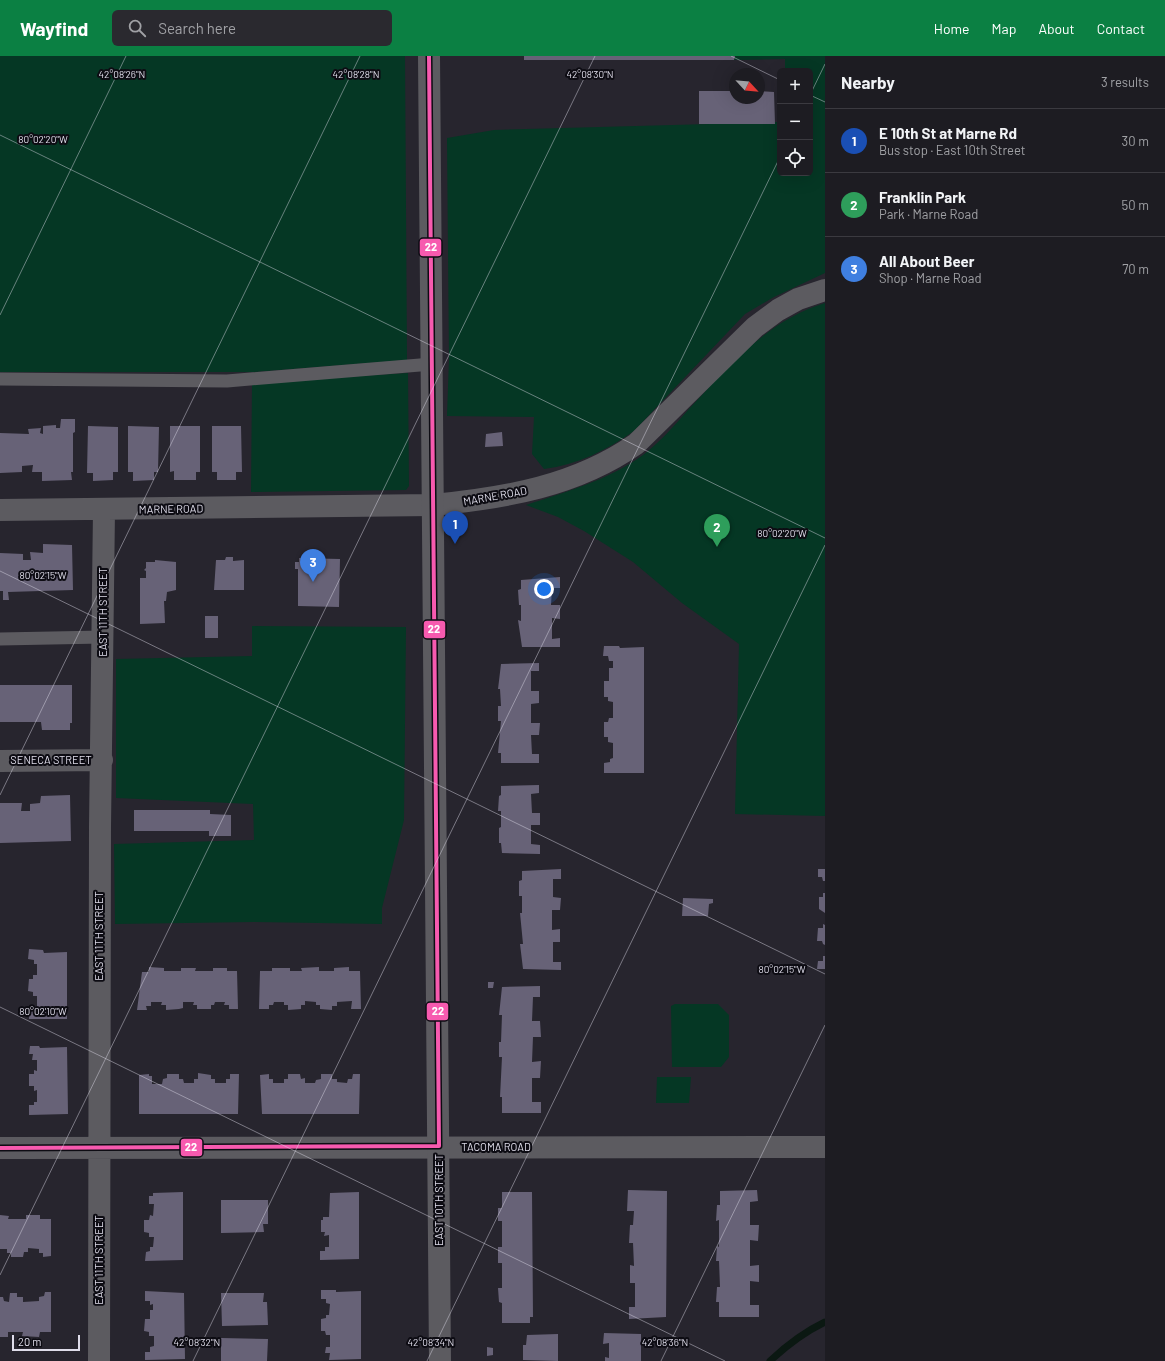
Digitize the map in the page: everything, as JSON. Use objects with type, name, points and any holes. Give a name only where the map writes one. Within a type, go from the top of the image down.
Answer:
[{"type":"street","name":"EAST 10TH STREET","points":[[430,56],[440,1361]]},
{"type":"street","name":"MARNE ROAD","points":[[0,510],[434,505],[483,500],[557,483],[591,470],[616,458],[636,444],[755,327],[778,310],[798,299],[825,290]]},
{"type":"street","name":"EAST 11TH STREET","points":[[99,1361],[100,826],[104,510]]},
{"type":"street","name":"SENECA STREET","points":[[0,761],[102,760]]},
{"type":"street","name":"TACOMA ROAD","points":[[0,1148],[439,1146],[825,1147]]},
{"type":"lane","points":[[0,379],[227,381],[432,364]]},
{"type":"lane","points":[[0,638],[103,637]]},
{"type":"green space","points":[[0,56],[405,56],[407,360],[254,372],[0,372]]},
{"type":"green space","points":[[735,56],[825,56],[825,273],[774,297],[745,314],[634,431],[591,456],[568,464],[544,469],[532,454],[534,417],[447,416],[449,359],[447,138],[494,130],[777,122],[777,176],[813,176],[813,68],[785,68],[785,59],[734,60]]},
{"type":"green space","points":[[825,303],[825,816],[735,814],[739,644],[682,603],[633,562],[584,531],[558,517],[526,505],[571,490],[616,472],[630,464],[667,434],[733,362],[749,347],[784,321]]},
{"type":"green space","points":[[408,373],[409,486],[406,490],[251,492],[252,383]]},
{"type":"green space","points":[[252,626],[406,627],[404,820],[382,908],[382,924],[254,922],[115,924],[114,844],[254,840],[253,804],[116,798],[116,659],[252,656]]},
{"type":"green space","points":[[675,1004],[718,1004],[729,1015],[729,1057],[721,1067],[672,1067],[671,1006]]},
{"type":"green space","points":[[657,1077],[691,1077],[689,1103],[656,1103]]},
{"type":"building","points":[[524,56],[735,56],[734,60],[524,60]]},
{"type":"building","points":[[699,91],[729,91],[729,104],[765,104],[765,91],[774,92],[775,124],[699,124]]},
{"type":"building","points":[[61,419],[75,419],[75,432],[73,433],[73,472],[71,472],[72,480],[42,481],[42,472],[32,472],[33,465],[22,466],[22,472],[0,473],[0,433],[29,434],[28,429],[41,428],[40,433],[43,434],[43,426],[56,425],[56,428],[60,428]]},
{"type":"building","points":[[88,426],[118,427],[118,472],[113,472],[113,480],[93,481],[93,473],[87,473]]},
{"type":"building","points":[[128,426],[159,427],[158,472],[154,472],[154,480],[133,481],[133,472],[128,472]]},
{"type":"building","points":[[170,426],[200,426],[200,472],[196,472],[196,480],[174,480],[174,471],[170,472]]},
{"type":"building","points":[[212,426],[241,426],[242,472],[236,472],[236,480],[217,480],[217,472],[212,472]]},
{"type":"building","points":[[502,432],[503,446],[485,447],[486,434]]},
{"type":"building","points":[[43,544],[72,545],[73,590],[8,592],[9,600],[3,600],[3,591],[0,591],[0,553],[23,554],[23,560],[31,560],[30,552],[43,553]]},
{"type":"building","points":[[226,557],[233,557],[233,561],[244,560],[244,590],[214,590],[216,560],[225,560]]},
{"type":"building","points":[[299,558],[340,559],[339,607],[298,606],[298,569],[295,569],[295,562],[299,562]]},
{"type":"building","points":[[155,560],[176,562],[176,590],[167,592],[166,601],[164,601],[165,623],[140,624],[140,578],[146,578],[146,571],[144,570],[146,568],[146,562],[155,562]]},
{"type":"building","points":[[560,577],[560,588],[552,588],[551,605],[560,605],[560,619],[552,618],[552,639],[560,638],[560,647],[522,647],[518,620],[521,621],[521,605],[519,605],[518,590],[521,589],[521,580]]},
{"type":"building","points":[[205,616],[218,616],[218,638],[205,638]]},
{"type":"building","points":[[604,646],[619,646],[620,648],[644,647],[644,773],[604,773],[604,763],[610,762],[610,759],[613,758],[613,743],[608,742],[608,737],[604,737],[604,722],[608,722],[609,718],[613,718],[613,702],[608,701],[608,697],[604,697],[604,681],[609,681],[609,668],[613,668],[613,661],[609,661],[608,656],[603,656]]},
{"type":"building","points":[[539,663],[539,671],[531,671],[531,691],[539,691],[539,703],[531,704],[531,723],[540,723],[539,735],[531,735],[532,754],[539,754],[539,763],[501,763],[501,753],[498,753],[501,721],[498,721],[498,706],[501,706],[500,689],[498,689],[501,664]]},
{"type":"building","points":[[0,685],[72,685],[72,723],[70,723],[70,730],[42,730],[41,722],[0,722]]},
{"type":"building","points":[[539,785],[539,793],[531,794],[532,813],[540,813],[540,825],[531,825],[531,844],[540,845],[540,854],[502,853],[501,843],[499,843],[501,811],[498,811],[501,786]]},
{"type":"building","points":[[70,795],[71,841],[0,843],[0,803],[22,803],[21,811],[30,811],[30,804],[40,803],[41,796]]},
{"type":"building","points":[[134,810],[210,810],[210,814],[231,815],[231,836],[209,836],[209,831],[134,831]]},
{"type":"building","points":[[561,869],[561,879],[553,879],[553,897],[561,898],[560,910],[552,910],[552,930],[560,929],[560,942],[553,942],[553,962],[561,962],[561,970],[523,969],[520,944],[523,944],[520,913],[522,913],[522,896],[519,896],[519,881],[522,880],[522,871]]},
{"type":"building","points":[[818,869],[825,869],[825,881],[823,881],[822,877],[818,877]]},
{"type":"building","points":[[823,893],[825,893],[825,913],[819,909],[819,897],[823,897]]},
{"type":"building","points":[[683,898],[713,899],[713,903],[709,904],[708,916],[682,916]]},
{"type":"building","points":[[823,924],[825,925],[825,945],[822,941],[817,941],[818,928],[823,928]]},
{"type":"building","points":[[29,949],[43,950],[44,953],[67,952],[67,1019],[29,1019],[29,1011],[33,1011],[33,1007],[37,1006],[37,996],[33,996],[33,992],[28,991],[29,979],[33,979],[33,975],[37,975],[37,964],[34,964],[34,960],[28,959]]},
{"type":"building","points":[[823,956],[825,956],[825,969],[817,969],[818,961],[823,961]]},
{"type":"building","points":[[149,967],[164,968],[164,971],[181,971],[181,968],[196,968],[195,971],[213,971],[213,968],[227,968],[227,971],[237,971],[238,1009],[229,1009],[229,1005],[224,1005],[225,1002],[215,1002],[214,1005],[211,1005],[211,1009],[197,1009],[197,1005],[193,1005],[194,1002],[183,1002],[183,1008],[166,1010],[166,1005],[161,1005],[162,1002],[151,1002],[151,1006],[146,1006],[147,1010],[137,1010],[142,972],[149,972]]},
{"type":"building","points":[[319,967],[319,971],[334,971],[334,968],[349,967],[349,971],[360,971],[361,1009],[351,1009],[352,1001],[337,1002],[337,1006],[332,1006],[332,1010],[320,1009],[320,1005],[316,1005],[316,1002],[305,1001],[305,1005],[301,1005],[301,1009],[288,1010],[288,1005],[284,1005],[284,1002],[274,1002],[273,1005],[269,1005],[269,1009],[259,1009],[260,971],[272,971],[272,968],[290,968],[290,971],[302,971],[301,968]]},
{"type":"building","points":[[488,982],[494,982],[493,988],[488,988]]},
{"type":"building","points":[[540,986],[540,997],[533,997],[532,1021],[540,1021],[541,1037],[533,1037],[532,1062],[541,1061],[540,1078],[532,1078],[532,1102],[541,1102],[541,1113],[502,1113],[502,1097],[500,1097],[502,1057],[499,1057],[499,1042],[501,1042],[502,1015],[499,1015],[502,987]]},
{"type":"building","points":[[30,1046],[39,1046],[40,1048],[67,1047],[68,1114],[29,1115],[29,1105],[34,1105],[34,1102],[37,1102],[37,1090],[34,1091],[34,1086],[29,1086],[29,1074],[34,1074],[34,1070],[37,1071],[37,1060],[32,1060],[33,1054],[29,1054]]},
{"type":"building","points":[[198,1073],[211,1075],[211,1079],[215,1079],[215,1083],[226,1083],[226,1079],[230,1079],[230,1074],[239,1074],[238,1114],[139,1114],[139,1075],[149,1074],[149,1076],[152,1076],[152,1084],[162,1084],[163,1079],[167,1078],[167,1074],[179,1074],[179,1079],[183,1079],[184,1083],[194,1083],[194,1079],[198,1079]]},
{"type":"building","points":[[269,1074],[269,1079],[273,1079],[273,1083],[284,1083],[284,1079],[288,1079],[288,1074],[300,1074],[301,1079],[305,1078],[305,1083],[315,1083],[316,1080],[321,1079],[321,1074],[332,1074],[332,1079],[337,1079],[337,1082],[347,1083],[348,1079],[352,1079],[353,1074],[360,1074],[359,1114],[262,1114],[260,1075]]},
{"type":"building","points":[[628,1190],[667,1191],[666,1317],[629,1319],[629,1307],[635,1307],[635,1283],[630,1283],[630,1265],[634,1266],[633,1243],[629,1243],[630,1225],[633,1225],[634,1211],[627,1211]]},
{"type":"building","points":[[757,1190],[758,1201],[750,1202],[750,1225],[759,1225],[758,1241],[750,1240],[750,1266],[759,1265],[759,1282],[750,1281],[750,1305],[759,1305],[759,1317],[719,1317],[719,1302],[716,1302],[717,1287],[720,1287],[719,1261],[716,1261],[717,1246],[719,1247],[719,1220],[716,1221],[717,1205],[720,1205],[720,1191]]},
{"type":"building","points":[[183,1192],[183,1260],[145,1261],[146,1252],[150,1251],[150,1247],[153,1247],[154,1237],[149,1237],[149,1233],[144,1232],[144,1220],[149,1220],[150,1215],[153,1216],[154,1204],[149,1204],[149,1196],[153,1196],[153,1193]]},
{"type":"building","points":[[359,1192],[359,1259],[320,1260],[320,1251],[325,1251],[325,1247],[329,1247],[329,1235],[324,1236],[325,1232],[321,1232],[321,1220],[323,1220],[323,1217],[329,1217],[330,1193]]},
{"type":"building","points":[[502,1192],[532,1192],[533,1317],[530,1317],[530,1323],[502,1323],[502,1303],[499,1302],[498,1288],[502,1288],[502,1263],[498,1263],[498,1247],[502,1247],[502,1221],[498,1221],[498,1208],[502,1208]]},
{"type":"building","points":[[221,1200],[268,1200],[268,1224],[263,1224],[264,1232],[221,1233]]},
{"type":"building","points":[[0,1215],[9,1216],[8,1219],[26,1219],[26,1215],[40,1215],[40,1219],[51,1219],[51,1256],[43,1257],[43,1253],[39,1253],[39,1249],[28,1248],[28,1252],[24,1252],[23,1257],[11,1257],[11,1253],[7,1253],[7,1249],[0,1249]]},
{"type":"building","points":[[321,1290],[336,1290],[336,1292],[361,1291],[361,1359],[329,1360],[330,1353],[325,1353],[326,1347],[330,1347],[330,1335],[326,1335],[325,1331],[321,1331],[321,1319],[326,1318],[326,1315],[329,1315],[330,1304],[326,1303],[326,1299],[321,1299]]},
{"type":"building","points":[[145,1291],[184,1293],[185,1359],[145,1360],[145,1352],[150,1352],[150,1347],[154,1346],[154,1336],[149,1336],[149,1332],[144,1331],[145,1319],[150,1319],[150,1310],[153,1310],[153,1304],[150,1305],[150,1301],[145,1301]]},
{"type":"building","points":[[45,1292],[51,1292],[51,1332],[40,1332],[39,1337],[22,1336],[23,1332],[8,1332],[8,1337],[0,1337],[0,1297],[3,1297],[4,1301],[9,1302],[10,1293],[17,1293],[17,1297],[23,1297],[23,1302],[39,1301],[39,1297],[44,1296]]},
{"type":"building","points":[[221,1293],[264,1293],[263,1302],[267,1302],[268,1325],[222,1326]]},
{"type":"building","points":[[604,1333],[641,1334],[641,1361],[605,1361],[605,1357],[609,1358],[609,1343],[603,1344]]},
{"type":"building","points":[[558,1334],[558,1361],[523,1360],[523,1345],[526,1345],[527,1335]]},
{"type":"building","points":[[221,1338],[268,1339],[267,1361],[221,1361]]},
{"type":"building","points":[[487,1347],[493,1348],[493,1355],[487,1356]]},
{"type":"waterway","points":[[770,1361],[796,1339],[825,1322]]},
{"type":"transit line","name":"22","points":[[0,1148],[439,1146],[429,56]]},
{"type":"place","name":"E 10th St at Marne Rd","points":[[455,544]]},
{"type":"place","name":"Franklin Park","points":[[717,547]]},
{"type":"place","name":"All About Beer","points":[[313,582]]}]
